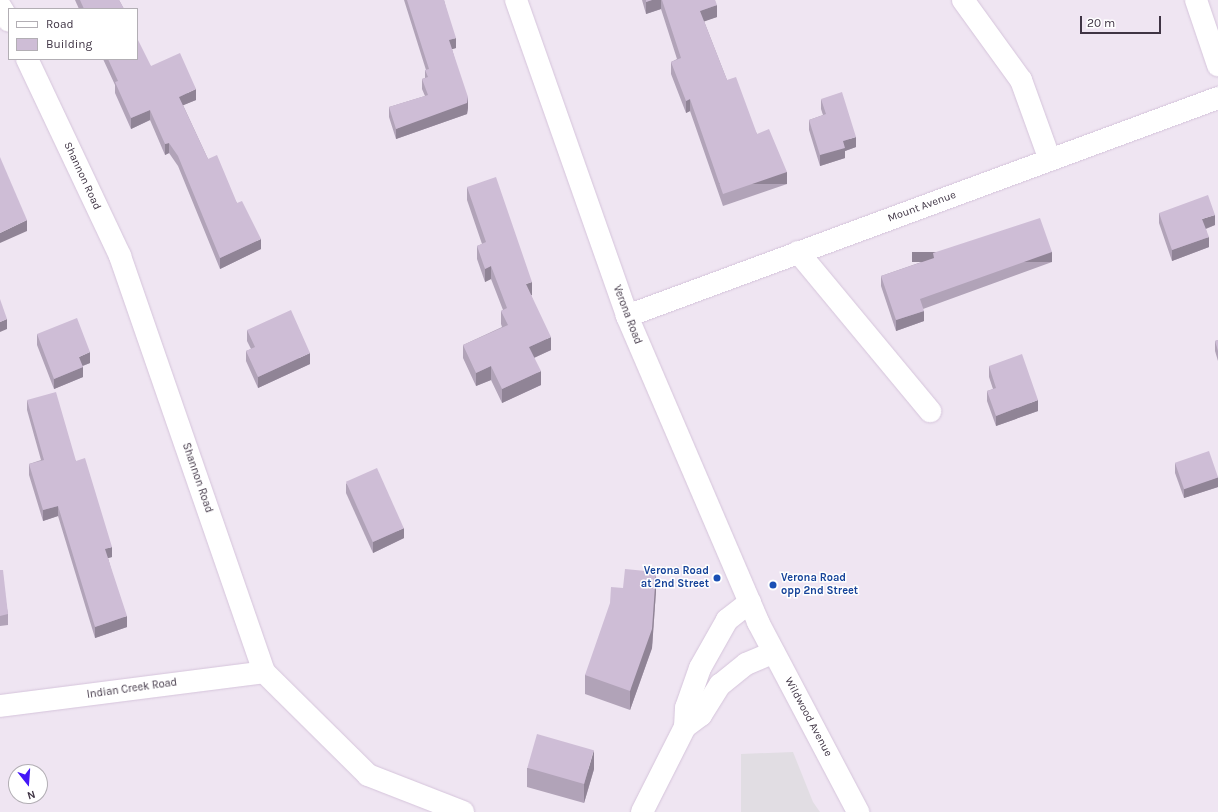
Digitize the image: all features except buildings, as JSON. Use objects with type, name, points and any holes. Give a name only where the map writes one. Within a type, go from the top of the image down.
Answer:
[{"type":"street","name":"Verona Road","points":[[516,0],[626,316],[758,622]]},
{"type":"street","points":[[963,0],[1021,80],[1050,160]]},
{"type":"street","points":[[1196,0],[1218,65]]},
{"type":"street","name":"Shannon Road","points":[[27,60],[120,256],[264,672],[368,775],[463,812]]},
{"type":"street","name":"Mount Avenue","points":[[626,316],[1218,98]]},
{"type":"street","points":[[798,252],[930,410]]},
{"type":"street","points":[[642,812],[685,727],[686,708],[700,668],[727,620],[750,602]]},
{"type":"street","name":"Wildwood Avenue","points":[[758,622],[858,812]]},
{"type":"street","points":[[685,727],[702,715],[720,685],[746,664],[774,652]]},
{"type":"street","name":"Indian Creek Road","points":[[0,706],[264,672]]},
{"type":"shaded area","points":[[793,752],[813,802],[820,812],[741,812],[741,754]]},
{"type":"place","name":"Verona Road at 2nd Street","points":[[717,578]]},
{"type":"place","name":"Verona Road opp 2nd Street","points":[[773,585]]}]
